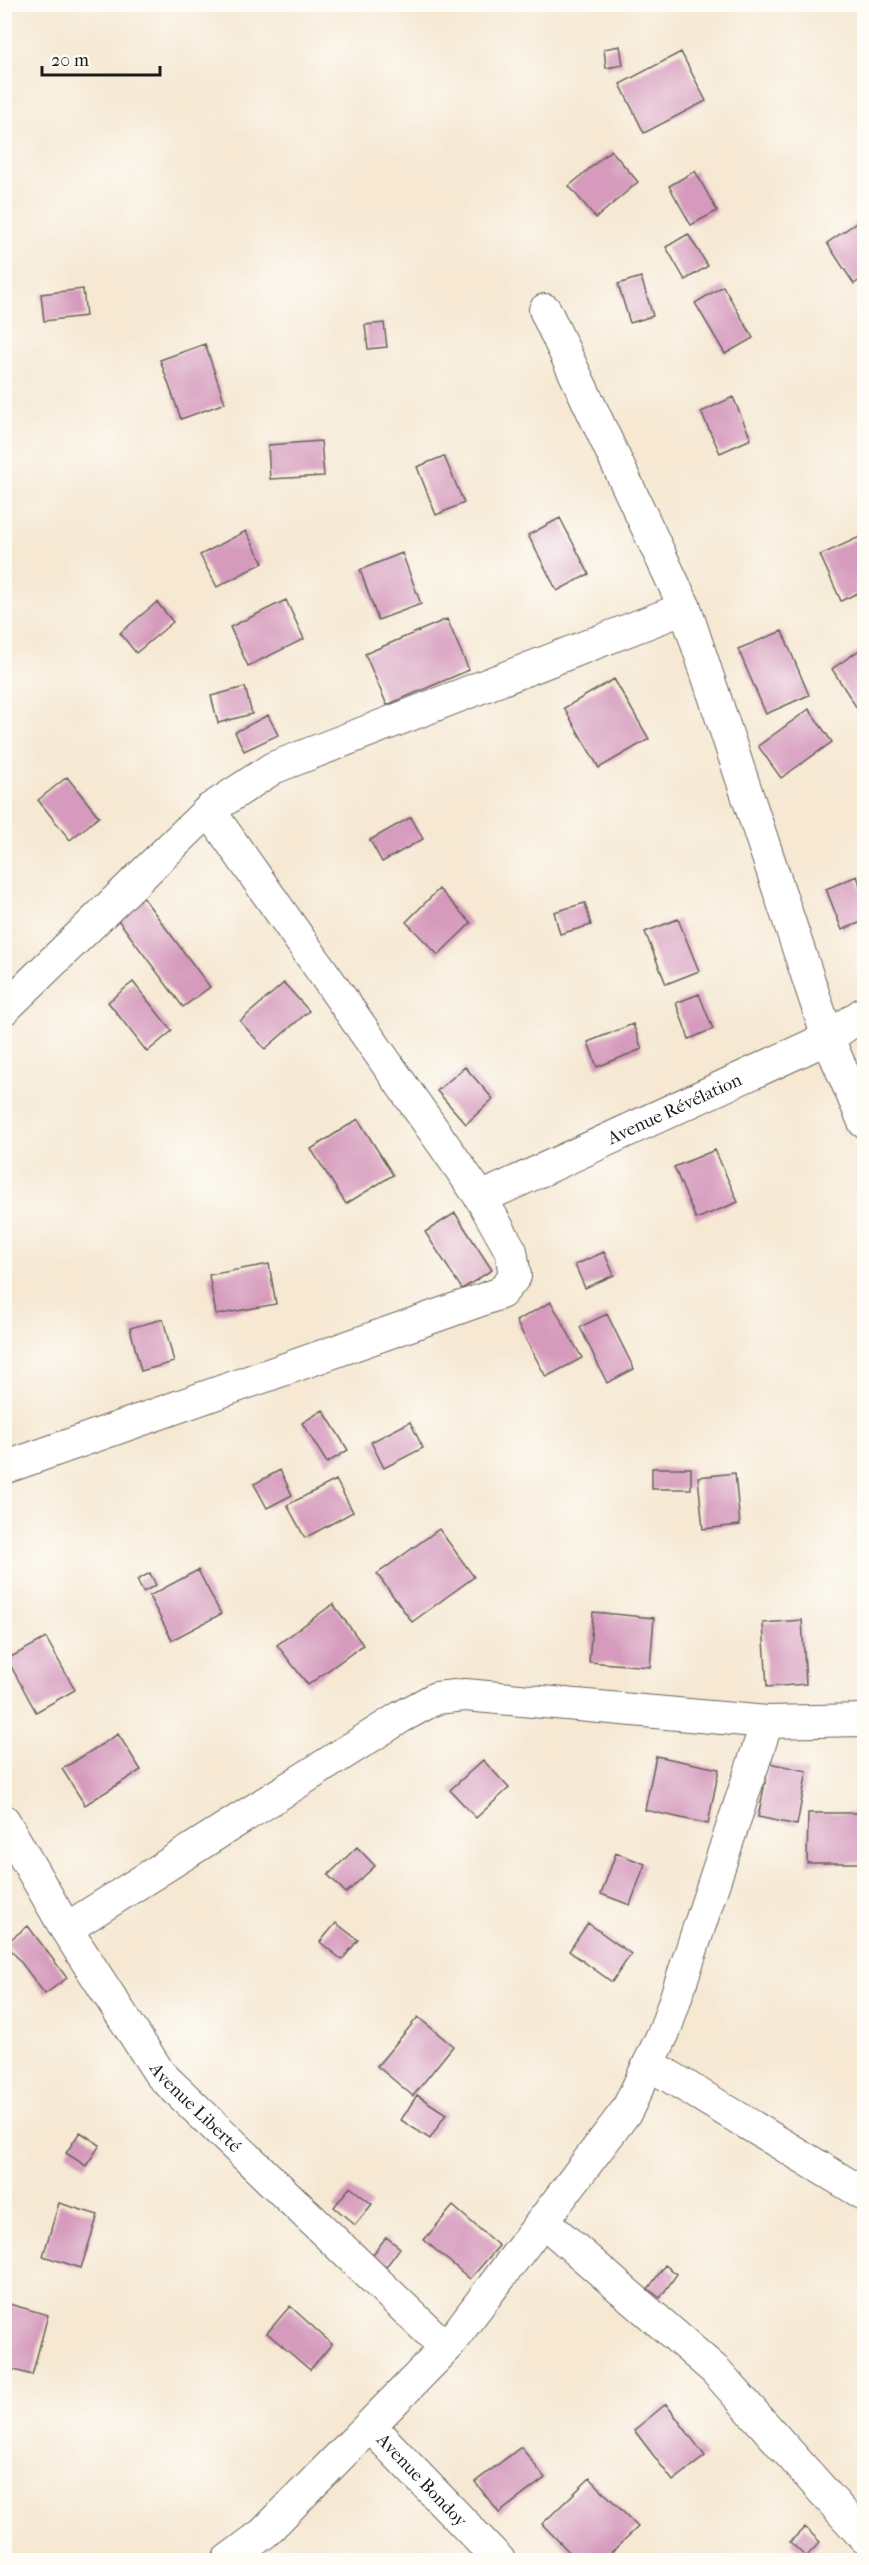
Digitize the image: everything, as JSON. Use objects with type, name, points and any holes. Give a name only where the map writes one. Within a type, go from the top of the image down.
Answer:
[{"type":"street","points":[[545,310],[686,608],[828,1038],[864,1122]]},
{"type":"street","points":[[4,1009],[209,810],[273,768],[686,608]]},
{"type":"street","points":[[4,1468],[501,1293],[515,1276],[511,1251],[481,1198],[209,810]]},
{"type":"street","name":"Avenue Révélation","points":[[481,1198],[828,1038],[864,1013]]},
{"type":"street","points":[[66,1929],[391,1723],[436,1698],[465,1695],[767,1722],[864,1720]]},
{"type":"street","points":[[228,2560],[264,2533],[446,2348],[627,2110],[665,2030],[767,1722]]},
{"type":"street","name":"Avenue Liberté","points":[[4,1821],[66,1929],[160,2074],[446,2348]]},
{"type":"street","points":[[650,2064],[864,2193]]},
{"type":"street","points":[[543,2221],[716,2371],[864,2537]]},
{"type":"street","name":"Avenue Bondoy","points":[[369,2426],[499,2560]]},
{"type":"building","points":[[620,46],[623,65],[606,68],[604,49]]},
{"type":"building","points":[[681,52],[706,101],[644,133],[620,84]]},
{"type":"building","points":[[611,150],[638,182],[596,218],[569,186]]},
{"type":"building","points":[[695,171],[717,211],[691,225],[669,186]]},
{"type":"building","points":[[862,219],[864,223],[864,277],[854,284],[827,243]]},
{"type":"building","points":[[688,234],[708,266],[685,280],[666,247]]},
{"type":"building","points":[[641,277],[653,316],[630,323],[618,284]]},
{"type":"building","points":[[723,286],[753,338],[725,354],[695,303]]},
{"type":"building","points":[[83,289],[86,316],[44,321],[41,294]]},
{"type":"building","points":[[384,323],[387,347],[368,349],[365,325]]},
{"type":"building","points":[[205,344],[225,403],[181,419],[160,360]]},
{"type":"building","points":[[733,397],[751,439],[720,453],[701,412]]},
{"type":"building","points":[[321,441],[324,476],[270,479],[268,445]]},
{"type":"building","points":[[444,456],[464,503],[436,515],[417,467]]},
{"type":"building","points":[[560,518],[589,574],[557,591],[528,535]]},
{"type":"building","points":[[246,531],[263,563],[217,587],[200,555]]},
{"type":"building","points":[[862,536],[864,590],[841,601],[820,555]]},
{"type":"building","points":[[402,553],[421,604],[378,620],[360,570]]},
{"type":"building","points":[[286,600],[304,639],[248,666],[230,627]]},
{"type":"building","points":[[157,602],[173,622],[136,653],[120,633]]},
{"type":"building","points":[[447,619],[469,670],[387,705],[365,654]]},
{"type":"building","points":[[782,631],[809,695],[766,714],[738,649]]},
{"type":"building","points":[[864,647],[864,710],[860,713],[832,669]]},
{"type":"building","points":[[614,679],[649,739],[599,768],[564,708]]},
{"type":"building","points":[[245,687],[252,714],[218,723],[211,696]]},
{"type":"building","points":[[809,709],[832,742],[781,778],[758,746]]},
{"type":"building","points":[[268,715],[278,735],[244,751],[235,732]]},
{"type":"building","points":[[67,777],[99,817],[70,840],[38,800]]},
{"type":"building","points":[[411,817],[423,839],[382,862],[370,840]]},
{"type":"building","points":[[857,876],[864,897],[864,921],[842,930],[826,889]]},
{"type":"building","points":[[439,889],[471,923],[438,955],[406,922]]},
{"type":"building","points":[[139,892],[210,987],[183,1007],[112,912]]},
{"type":"building","points":[[585,903],[591,925],[560,934],[554,912]]},
{"type":"building","points":[[678,919],[699,971],[666,984],[645,932]]},
{"type":"building","points":[[133,982],[172,1031],[147,1052],[108,1002]]},
{"type":"building","points":[[284,983],[309,1011],[265,1049],[240,1021]]},
{"type":"building","points":[[699,994],[713,1029],[689,1039],[676,1003]]},
{"type":"building","points":[[633,1024],[642,1049],[597,1067],[588,1042]]},
{"type":"building","points":[[465,1067],[493,1099],[466,1124],[437,1091]]},
{"type":"building","points":[[358,1119],[393,1175],[346,1204],[311,1149]]},
{"type":"building","points":[[715,1150],[738,1202],[696,1219],[674,1167]]},
{"type":"building","points":[[455,1213],[492,1270],[462,1289],[425,1232]]},
{"type":"building","points":[[604,1252],[614,1275],[585,1288],[575,1265]]},
{"type":"building","points":[[269,1264],[276,1304],[216,1315],[209,1275]]},
{"type":"building","points":[[551,1302],[582,1358],[546,1377],[516,1321]]},
{"type":"building","points":[[607,1314],[634,1369],[607,1383],[580,1327]]},
{"type":"building","points":[[163,1319],[174,1362],[141,1371],[130,1328]]},
{"type":"building","points":[[323,1410],[348,1450],[327,1463],[302,1423]]},
{"type":"building","points":[[410,1422],[423,1448],[384,1468],[371,1442]]},
{"type":"building","points":[[652,1468],[691,1468],[691,1489],[652,1489]]},
{"type":"building","points":[[280,1470],[292,1495],[267,1508],[254,1484]]},
{"type":"building","points":[[735,1473],[740,1525],[703,1529],[698,1477]]},
{"type":"building","points":[[336,1480],[353,1512],[305,1538],[287,1505]]},
{"type":"building","points":[[439,1529],[474,1577],[412,1622],[377,1574]]},
{"type":"building","points":[[198,1570],[221,1614],[172,1640],[149,1596]]},
{"type":"building","points":[[150,1573],[156,1585],[143,1592],[137,1580]]},
{"type":"building","points":[[333,1604],[363,1645],[308,1685],[277,1645]]},
{"type":"building","points":[[593,1612],[654,1618],[650,1667],[589,1662]]},
{"type":"building","points":[[802,1620],[806,1684],[767,1687],[763,1623]]},
{"type":"building","points":[[46,1638],[75,1690],[36,1712],[7,1659]]},
{"type":"building","points":[[118,1734],[141,1770],[85,1805],[62,1769]]},
{"type":"building","points":[[656,1756],[719,1769],[708,1824],[645,1810]]},
{"type":"building","points":[[483,1760],[509,1788],[476,1818],[450,1790]]},
{"type":"building","points":[[769,1763],[807,1771],[797,1825],[758,1817]]},
{"type":"building","points":[[808,1813],[864,1813],[864,1863],[807,1863]]},
{"type":"building","points":[[357,1847],[375,1866],[346,1893],[328,1875]]},
{"type":"building","points":[[616,1853],[645,1864],[630,1905],[601,1894]]},
{"type":"building","points":[[336,1923],[358,1940],[342,1960],[320,1942]]},
{"type":"building","points":[[588,1923],[631,1954],[612,1982],[569,1951]]},
{"type":"building","points":[[28,1926],[67,1978],[45,1994],[6,1943]]},
{"type":"building","points":[[418,2017],[453,2046],[413,2096],[377,2066]]},
{"type":"building","points":[[417,2095],[446,2114],[430,2139],[401,2120]]},
{"type":"building","points":[[80,2132],[100,2145],[86,2166],[66,2153]]},
{"type":"building","points":[[350,2187],[372,2204],[355,2225],[334,2207]]},
{"type":"building","points":[[59,2203],[98,2215],[81,2268],[43,2256]]},
{"type":"building","points":[[453,2206],[499,2246],[470,2279],[424,2240]]},
{"type":"building","points":[[386,2237],[400,2248],[386,2267],[371,2257]]},
{"type":"building","points":[[665,2265],[677,2274],[660,2298],[648,2289]]},
{"type":"building","points":[[6,2303],[48,2315],[32,2375],[4,2367]]},
{"type":"building","points":[[290,2306],[332,2344],[310,2370],[267,2333]]},
{"type":"building","points":[[666,2404],[705,2456],[673,2481],[634,2430]]},
{"type":"building","points":[[521,2447],[545,2478],[499,2513],[475,2482]]},
{"type":"building","points":[[590,2478],[638,2527],[603,2560],[577,2560],[542,2524]]},
{"type":"building","points":[[805,2527],[820,2542],[806,2557],[790,2542]]}]
